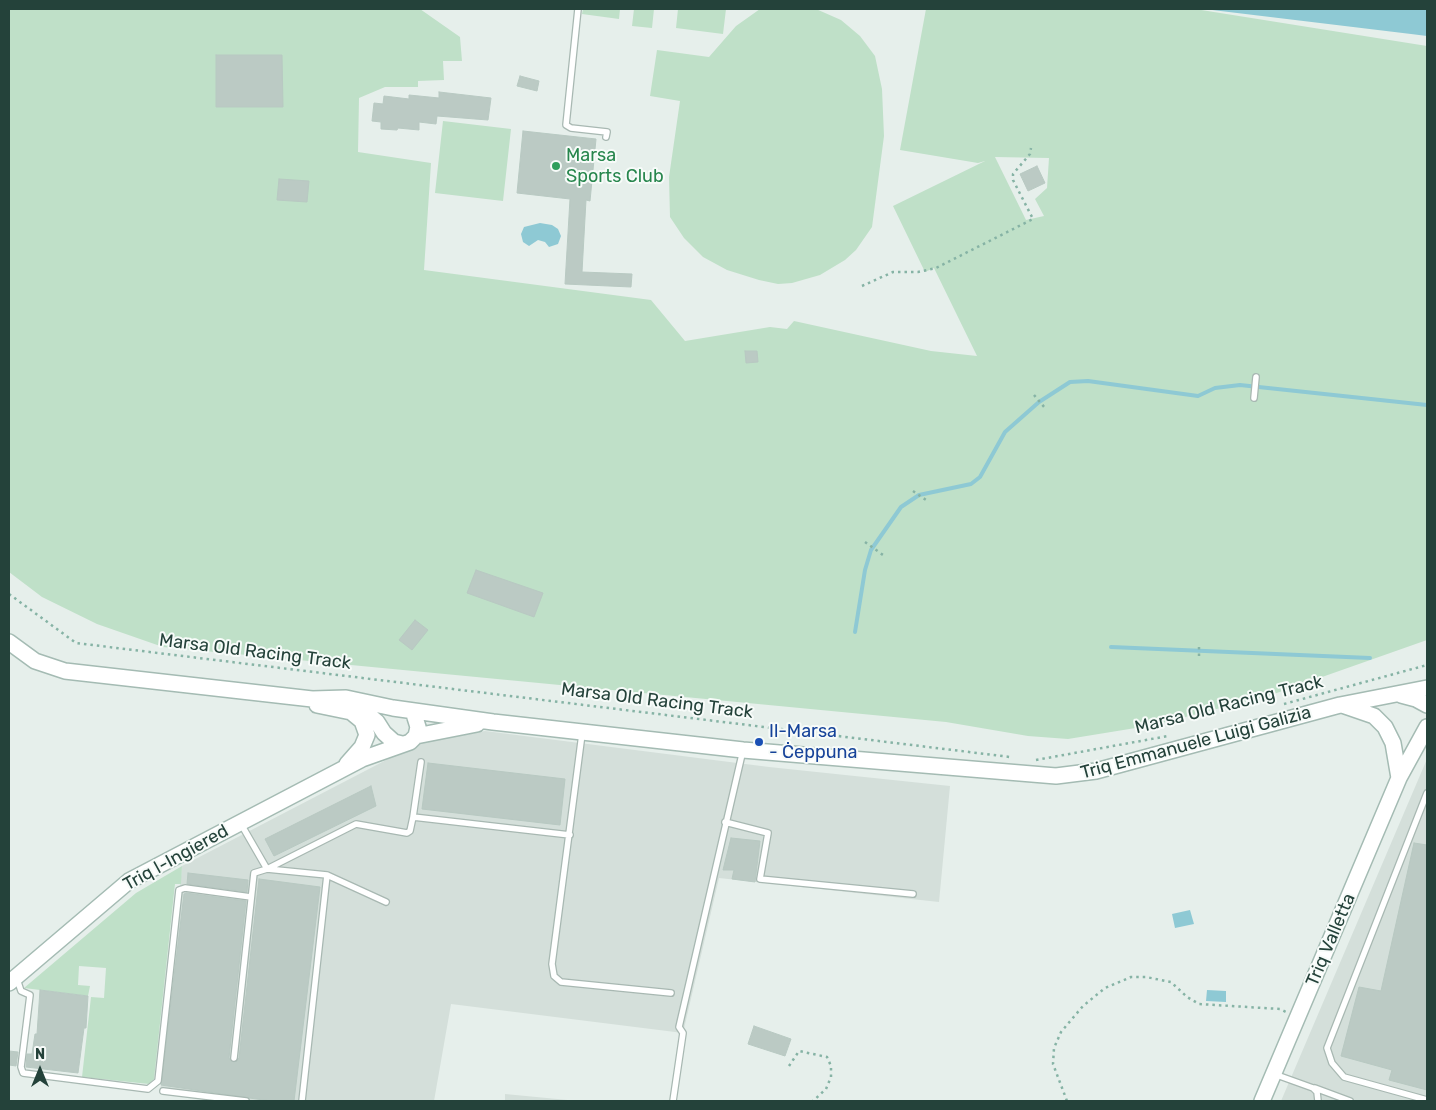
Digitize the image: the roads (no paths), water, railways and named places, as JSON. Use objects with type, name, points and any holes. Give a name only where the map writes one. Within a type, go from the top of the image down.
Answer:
[{"type":"main road","name":"Triq Emmanuele Luigi Galizia","points":[[9,642],[35,661],[65,671],[342,703],[386,722],[413,711],[493,722],[743,750],[1024,774],[1071,776],[1096,772],[1340,705],[1427,688]]},
{"type":"main road","name":"Triq Emmanuele Luigi Galizia","points":[[1389,694],[1412,697],[1427,705]]},
{"type":"main road","points":[[272,695],[350,712],[362,721],[366,734],[362,747],[339,773]]},
{"type":"main road","name":"Triq Emmanuele Luigi Galizia","points":[[312,699],[346,698],[386,722]]},
{"type":"main road","points":[[1340,705],[1368,713],[1385,727],[1393,743],[1399,778]]},
{"type":"main road","points":[[413,711],[418,722],[416,736]]},
{"type":"main road","points":[[386,722],[394,742],[402,744]]},
{"type":"main road","name":"Triq l-Ingiered","points":[[362,759],[386,722]]},
{"type":"main road","name":"Triq Emmanuele Luigi Galizia","points":[[402,744],[416,736],[493,722]]},
{"type":"main road","name":"Triq Valletta","points":[[1262,1101],[1399,778],[1427,727]]},
{"type":"main road","name":"Triq l-Ingiered","points":[[12,980],[129,881],[240,822],[339,773],[362,759],[402,744]]},
{"type":"main road","name":"Triq Valletta","points":[[1399,778],[1427,749]]},
{"type":"lane","points":[[578,9],[566,124],[571,128],[607,132],[606,137]]},
{"type":"lane","points":[[1254,398],[1256,377]]},
{"type":"lane","points":[[582,732],[552,964],[554,976],[561,982],[671,993]]},
{"type":"lane","points":[[673,1101],[683,1033],[679,1027],[743,750]]},
{"type":"lane","points":[[234,1058],[254,873],[267,869],[356,824],[406,833],[410,830],[413,817],[421,762]]},
{"type":"lane","points":[[1427,793],[1327,1048],[1332,1063],[1344,1077],[1427,1100]]},
{"type":"lane","points":[[413,817],[570,835]]},
{"type":"lane","points":[[240,822],[267,869]]},
{"type":"lane","points":[[725,822],[768,834],[760,879],[914,894]]},
{"type":"lane","points":[[267,869],[327,876],[386,902]]},
{"type":"lane","points":[[302,1101],[327,876]]},
{"type":"lane","points":[[12,980],[21,991],[30,995],[21,1067],[23,1073],[148,1089],[158,1081],[180,890],[185,888],[251,897]]},
{"type":"lane","points":[[1274,1074],[1350,1101]]},
{"type":"lane","points":[[1313,1088],[1317,1092],[1318,1101]]},
{"type":"lane","points":[[163,1091],[246,1101]]},
{"type":"water","points":[[1204,9],[1427,9],[1427,36],[1411,34]]},
{"type":"water","points":[[540,223],[552,225],[558,229],[561,236],[558,244],[549,247],[545,242],[538,240],[529,246],[523,242],[521,234],[524,227]]},
{"type":"water","points":[[1190,910],[1194,924],[1175,928],[1172,914]]},
{"type":"water","points":[[1207,990],[1226,991],[1226,1002],[1206,1001]]},
{"type":"waterway","points":[[855,632],[865,570],[871,550],[901,507],[919,495],[971,484],[980,477],[1005,432],[1039,402],[1070,382],[1088,381],[1198,396],[1215,388],[1240,385],[1427,405]]},
{"type":"waterway","points":[[1111,647],[1370,658]]},
{"type":"place","name":"Marsa Sports Club","points":[[556,166]]},
{"type":"place","name":"Il-Marsa - Ċeppuna","points":[[759,742]]}]
